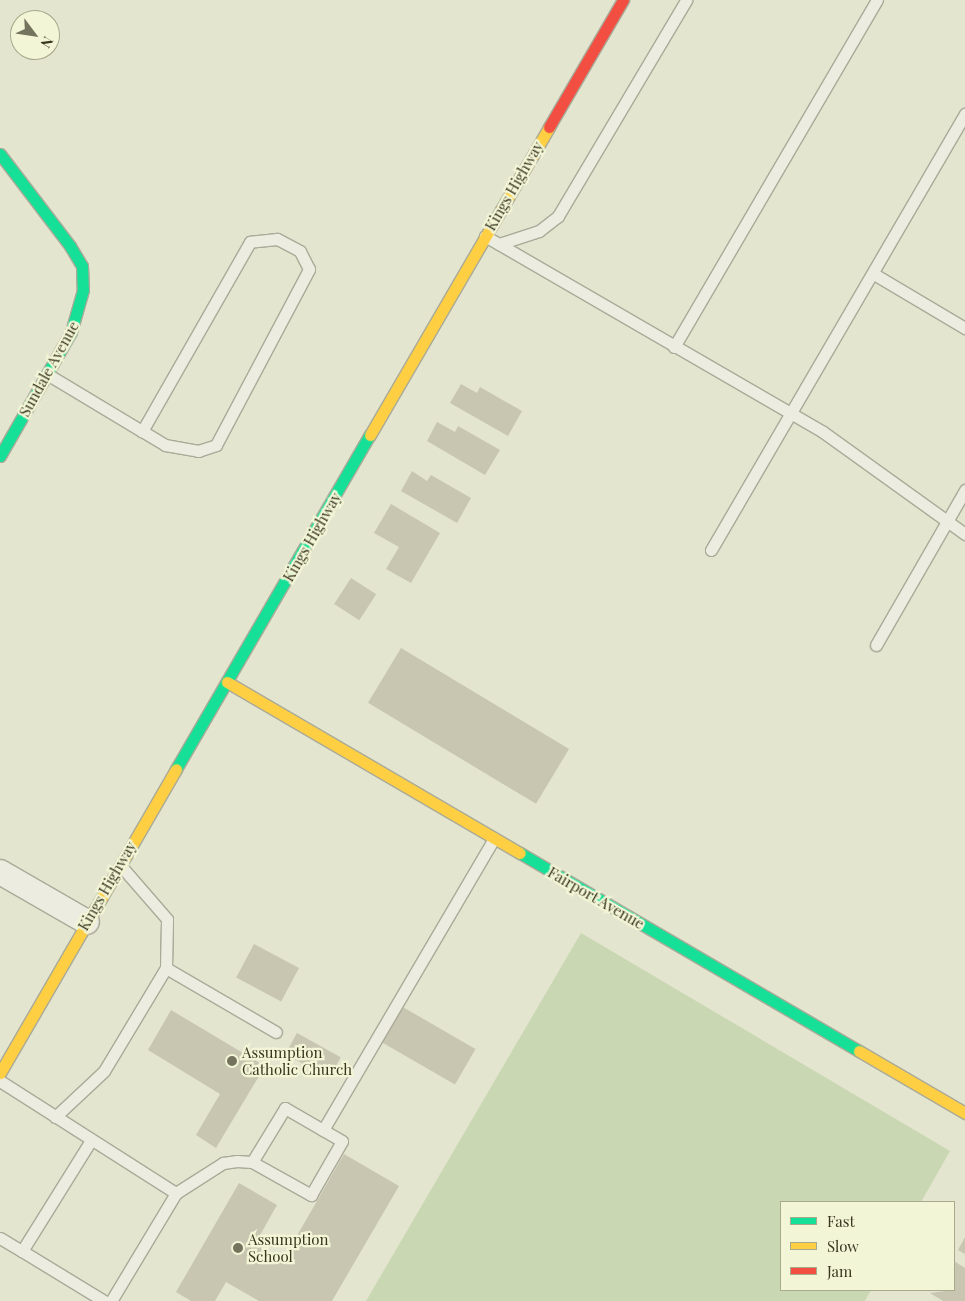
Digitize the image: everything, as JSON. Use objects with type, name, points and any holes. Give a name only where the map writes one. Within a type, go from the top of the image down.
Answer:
[{"type":"street","name":"Kings Highway","points":[[0,1073],[623,0]]},
{"type":"street","name":"Sundale Avenue","points":[[0,154],[82,266],[76,320],[0,456]]},
{"type":"street","name":"Fairport Avenue","points":[[227,682],[965,1113]]},
{"type":"street","points":[[0,872],[87,922]]},
{"type":"lane","points":[[499,244],[539,231],[558,216],[686,0]]},
{"type":"lane","points":[[674,347],[877,0]]},
{"type":"lane","points":[[710,550],[874,274],[965,114]]},
{"type":"lane","points":[[485,236],[790,415],[823,432],[965,534]]},
{"type":"lane","points":[[47,374],[165,445],[198,451],[216,445],[309,269],[300,251],[277,239],[250,242],[142,431]]},
{"type":"lane","points":[[874,274],[965,328]]},
{"type":"lane","points":[[876,645],[965,490]]},
{"type":"lane","points":[[323,1130],[494,839]]},
{"type":"lane","points":[[54,1117],[104,1071],[166,968],[167,919],[120,865]]},
{"type":"lane","points":[[166,968],[276,1032]]},
{"type":"lane","points":[[0,1081],[176,1193]]},
{"type":"lane","points":[[111,1301],[176,1193],[223,1164],[252,1162],[310,1195],[342,1141],[285,1108],[252,1162]]},
{"type":"lane","points":[[22,1251],[91,1140]]},
{"type":"lane","points":[[0,1238],[104,1301]]},
{"type":"green space","points":[[581,933],[950,1151],[922,1201],[780,1201],[780,1291],[870,1291],[865,1301],[366,1301]]},
{"type":"building","points":[[461,384],[477,393],[480,387],[522,411],[508,436],[450,403]]},
{"type":"building","points":[[437,422],[455,432],[458,426],[500,450],[485,475],[427,441]]},
{"type":"building","points":[[412,471],[427,481],[431,475],[471,498],[457,523],[401,491]]},
{"type":"building","points":[[391,504],[440,533],[411,583],[386,569],[399,547],[374,533]]},
{"type":"building","points":[[351,578],[376,594],[359,620],[334,604]]},
{"type":"building","points":[[401,648],[569,749],[536,804],[368,703]]},
{"type":"building","points":[[254,944],[299,968],[281,1001],[236,978]]},
{"type":"building","points":[[401,1006],[475,1049],[455,1085],[381,1042]]},
{"type":"building","points":[[171,1010],[265,1066],[216,1148],[196,1135],[220,1094],[148,1050]]},
{"type":"building","points":[[297,1033],[341,1057],[329,1078],[285,1054]]},
{"type":"building","points":[[344,1154],[399,1186],[332,1301],[259,1301],[226,1282],[215,1301],[191,1301],[176,1292],[239,1183],[277,1205],[255,1244],[283,1260]]},
{"type":"building","points":[[965,1237],[965,1254],[958,1250]]},
{"type":"building","points":[[955,1262],[965,1268],[965,1301],[943,1301],[930,1293],[955,1291]]},
{"type":"traffic: fast","points":[[0,154],[70,246],[82,266],[83,290],[71,332],[0,456]]},
{"type":"traffic: fast","points":[[176,769],[370,435]]},
{"type":"traffic: fast","points":[[520,853],[859,1051]]},
{"type":"traffic: slow","points":[[370,435],[549,127]]},
{"type":"traffic: slow","points":[[227,682],[520,853]]},
{"type":"traffic: slow","points":[[0,1073],[176,769]]},
{"type":"traffic: slow","points":[[859,1051],[965,1113]]},
{"type":"traffic: jam","points":[[549,127],[623,0]]},
{"type":"place","name":"Assumption Catholic Church","points":[[232,1061]]},
{"type":"place","name":"Assumption School","points":[[238,1248]]}]
